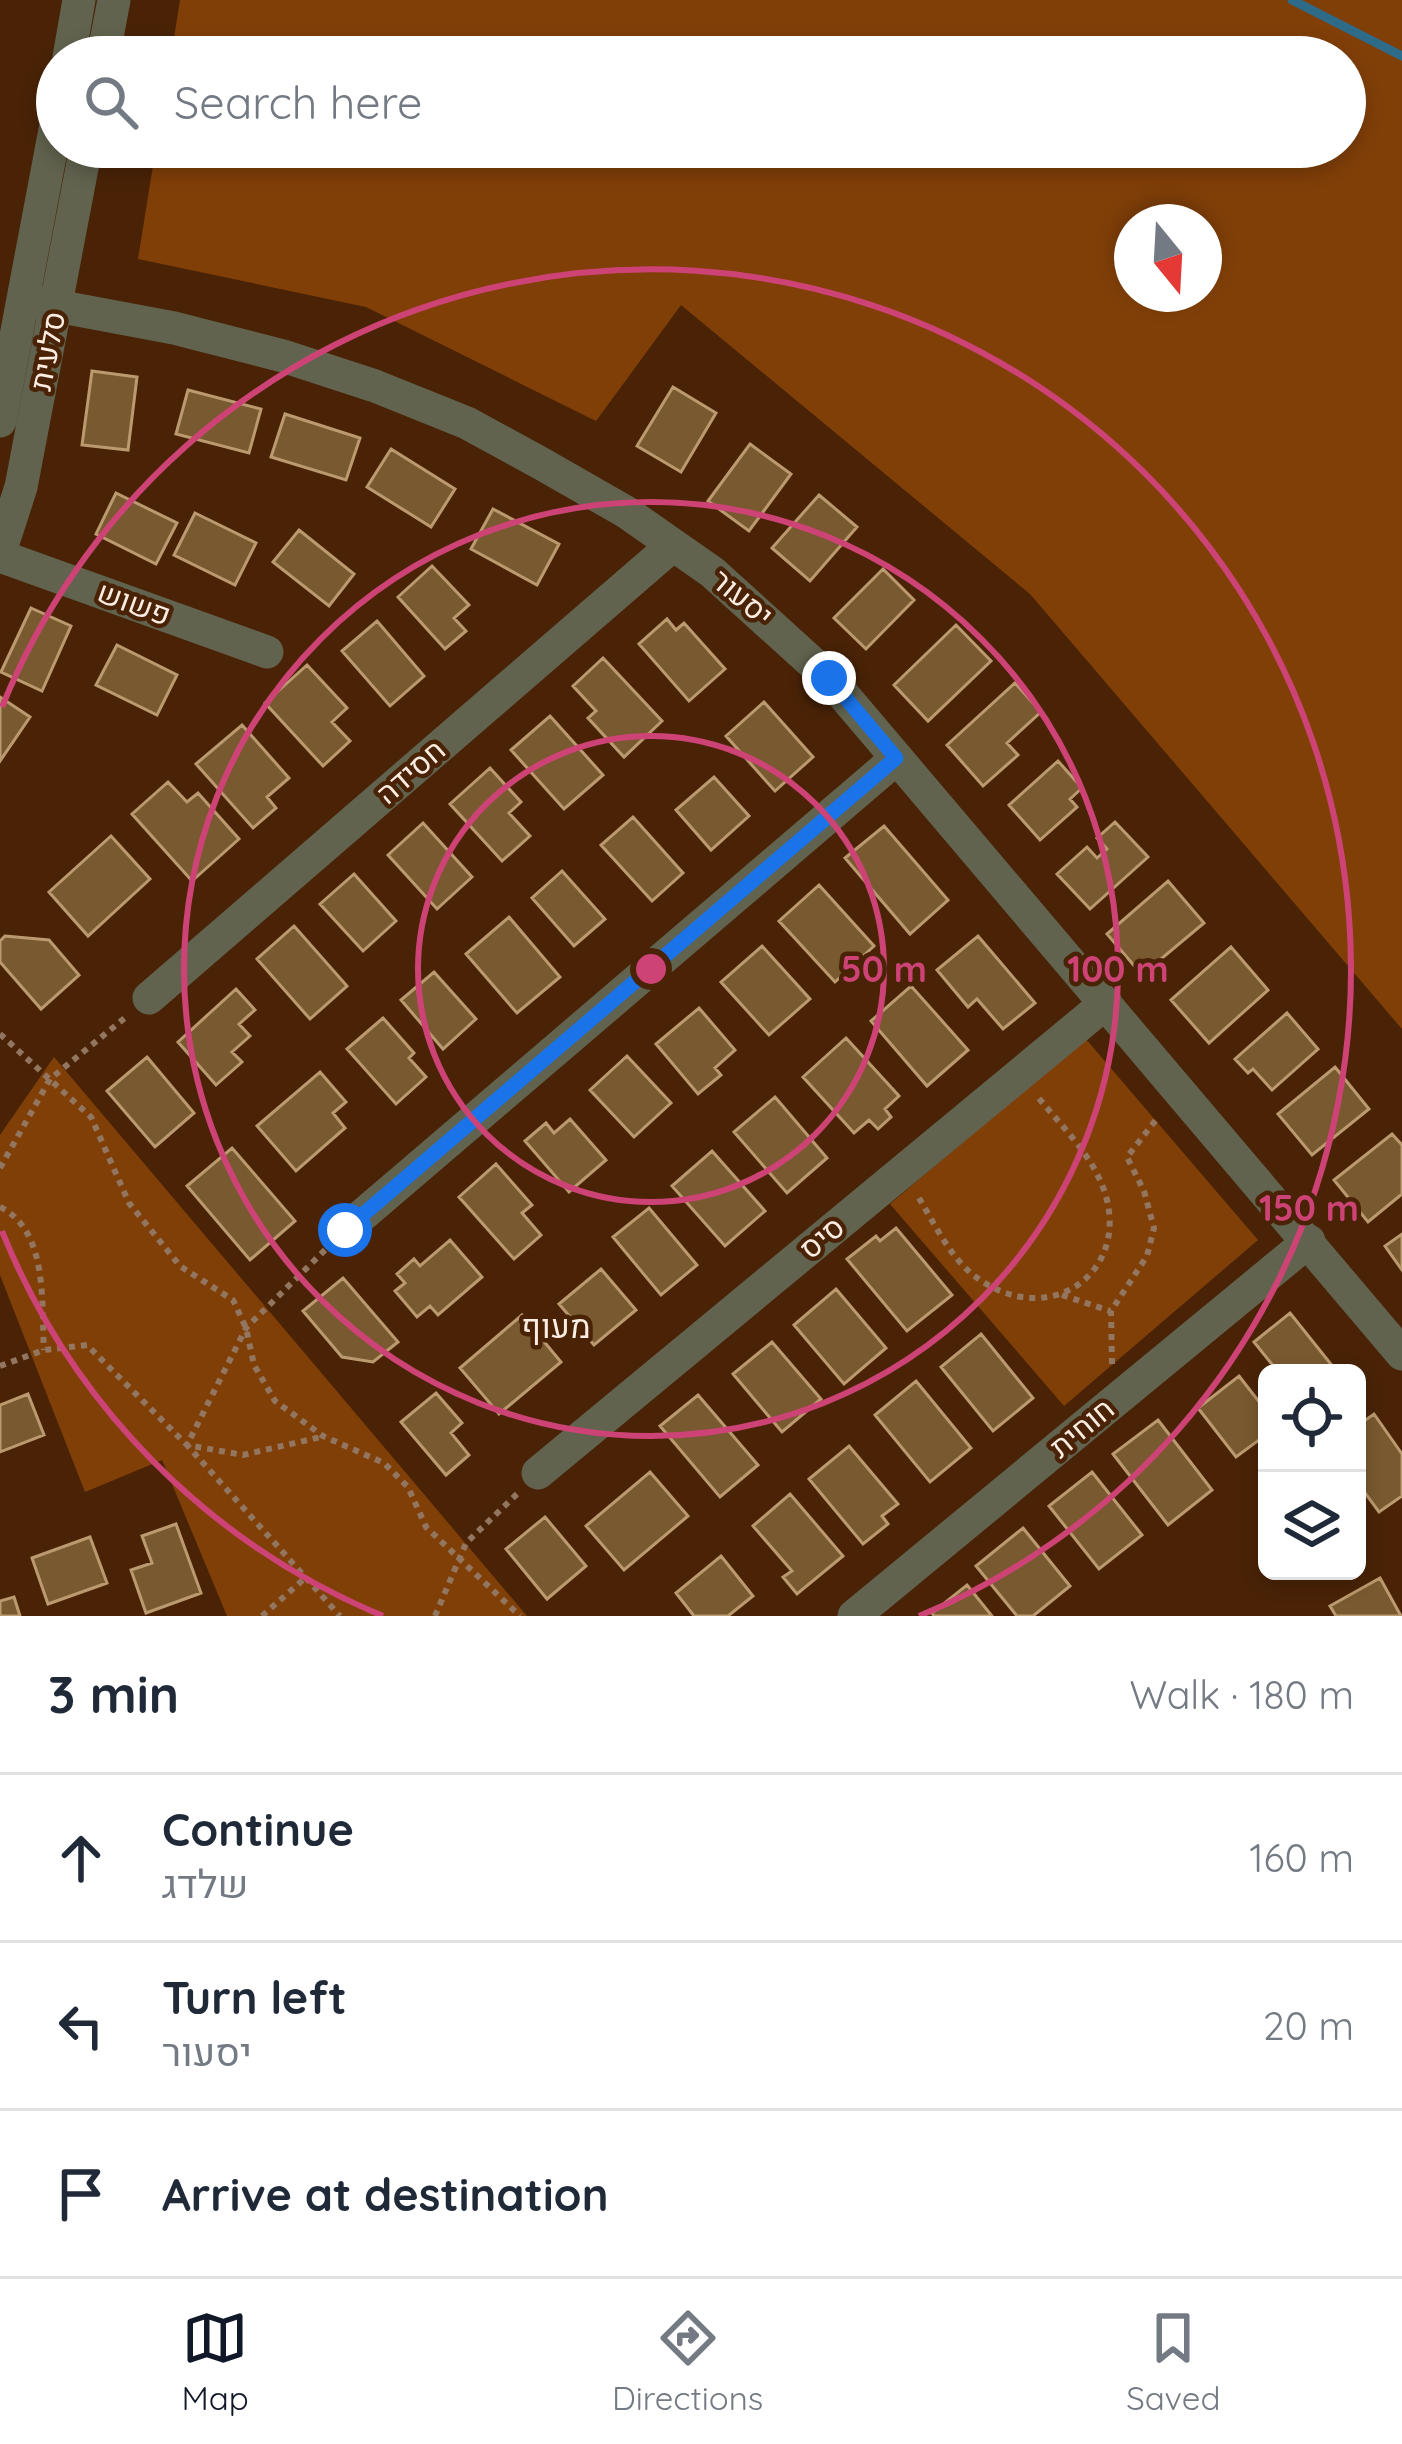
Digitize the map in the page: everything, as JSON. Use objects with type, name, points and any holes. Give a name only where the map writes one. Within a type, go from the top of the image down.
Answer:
[{"type":"street","points":[[73,36],[80,0]]},
{"type":"street","points":[[107,36],[114,0]]},
{"type":"street","name":"סלעית","points":[[0,554],[21,487],[52,168]]},
{"type":"street","name":"סלעית","points":[[0,421],[80,168]]},
{"type":"street","name":"יסעור","points":[[40,303],[174,328],[375,386],[466,423],[626,512],[712,572],[829,678],[1402,1354]]},
{"type":"street","name":"חסידה","points":[[148,998],[673,545]]},
{"type":"street","name":"פשוש","points":[[0,554],[267,652]]},
{"type":"street","points":[[345,1230],[896,758]]},
{"type":"street","name":"סיס","points":[[538,1473],[1106,1004]]},
{"type":"street","name":"חוחית","points":[[854,1616],[1309,1241]]},
{"type":"path","points":[[0,1168],[50,1079],[148,998]]},
{"type":"path","points":[[0,1034],[91,1117],[129,1203],[179,1266],[233,1300],[246,1328],[254,1365],[275,1401],[323,1436],[384,1463],[408,1487],[426,1527],[520,1616]]},
{"type":"path","points":[[903,1171],[969,1273],[1022,1299],[1052,1300],[1075,1288],[1095,1267],[1107,1242],[1109,1211],[1100,1180],[1083,1152],[1019,1075]]},
{"type":"path","points":[[1112,1404],[1112,1311],[1147,1256],[1154,1228],[1144,1191],[1127,1156],[1179,1089]]},
{"type":"path","points":[[0,1207],[22,1227],[37,1254],[44,1350]]},
{"type":"path","points":[[187,1445],[246,1328],[345,1230]]},
{"type":"path","points":[[1062,1295],[1112,1311]]},
{"type":"path","points":[[0,1366],[44,1350],[87,1346],[187,1445],[340,1616]]},
{"type":"path","points":[[187,1445],[243,1455],[323,1436]]},
{"type":"path","points":[[435,1616],[466,1544],[538,1473]]},
{"type":"path","points":[[262,1616],[305,1577]]},
{"type":"shaded area","points":[[180,0],[1402,0],[1402,1029],[1030,594],[681,305],[596,421],[366,307],[138,259],[153,168],[1366,168],[1366,36],[174,36]]},
{"type":"shaded area","points":[[1085,1038],[1258,1240],[1064,1406],[890,1204]]},
{"type":"shaded area","points":[[54,1057],[527,1616],[227,1616],[162,1460],[85,1492],[0,1275],[0,1135]]},
{"type":"building","points":[[92,371],[137,377],[128,450],[82,445]]},
{"type":"building","points":[[673,387],[716,413],[681,472],[637,446]]},
{"type":"building","points":[[188,390],[261,409],[249,453],[176,434]]},
{"type":"building","points":[[285,414],[360,438],[346,480],[271,457]]},
{"type":"building","points":[[750,444],[791,474],[749,531],[708,501]]},
{"type":"building","points":[[391,449],[455,489],[431,527],[367,487]]},
{"type":"building","points":[[116,493],[177,523],[156,564],[96,534]]},
{"type":"building","points":[[819,495],[857,527],[810,581],[772,548]]},
{"type":"building","points":[[493,509],[559,544],[537,585],[471,549]]},
{"type":"building","points":[[195,513],[256,543],[235,585],[174,555]]},
{"type":"building","points":[[299,530],[354,574],[329,606],[273,562]]},
{"type":"building","points":[[432,566],[469,605],[454,618],[466,631],[445,649],[398,597]]},
{"type":"building","points":[[883,569],[914,600],[866,649],[834,618]]},
{"type":"building","points":[[31,608],[71,626],[42,691],[1,672]]},
{"type":"building","points":[[667,619],[676,630],[684,623],[725,669],[689,701],[639,644]]},
{"type":"building","points":[[377,621],[424,676],[390,706],[342,651]]},
{"type":"building","points":[[956,625],[991,661],[928,721],[894,685]]},
{"type":"building","points":[[117,645],[177,675],[157,715],[96,685]]},
{"type":"building","points":[[603,658],[662,721],[624,757],[588,718],[596,711],[573,686]]},
{"type":"building","points":[[307,665],[347,708],[332,722],[350,741],[323,766],[265,703]]},
{"type":"building","points":[[1015,683],[1041,712],[1007,743],[1018,755],[983,786],[947,745]]},
{"type":"building","points":[[0,697],[30,717],[0,761]]},
{"type":"building","points":[[764,702],[813,757],[775,791],[726,736]]},
{"type":"building","points":[[550,716],[603,775],[564,809],[511,750]]},
{"type":"building","points":[[242,725],[289,778],[267,797],[276,808],[253,828],[196,764]]},
{"type":"building","points":[[1058,761],[1082,788],[1070,799],[1077,807],[1040,840],[1009,805]]},
{"type":"building","points":[[490,768],[521,802],[509,813],[530,836],[502,861],[450,804]]},
{"type":"building","points":[[714,777],[749,816],[711,850],[676,810]]},
{"type":"building","points":[[168,782],[187,802],[198,793],[239,839],[192,881],[132,814]]},
{"type":"building","points":[[633,817],[683,873],[652,901],[601,845]]},
{"type":"building","points":[[1115,822],[1148,857],[1090,909],[1057,874],[1087,847],[1097,858],[1107,849],[1097,838]]},
{"type":"building","points":[[423,823],[472,877],[437,909],[388,855]]},
{"type":"building","points":[[884,826],[948,900],[910,934],[845,858]]},
{"type":"building","points":[[111,836],[150,879],[88,936],[49,892]]},
{"type":"building","points":[[562,871],[605,919],[574,946],[532,898]]},
{"type":"building","points":[[354,874],[396,921],[363,951],[320,904]]},
{"type":"building","points":[[1168,881],[1204,923],[1142,975],[1107,934]]},
{"type":"building","points":[[819,885],[874,946],[835,982],[779,921]]},
{"type":"building","points":[[509,917],[560,977],[517,1013],[466,954]]},
{"type":"building","points":[[294,926],[347,986],[310,1019],[257,959]]},
{"type":"building","points":[[5,936],[49,940],[79,975],[41,1009],[0,962],[0,941]]},
{"type":"building","points":[[978,936],[1035,1003],[1003,1029],[977,999],[968,1007],[937,970]]},
{"type":"building","points":[[762,946],[810,999],[769,1035],[721,982]]},
{"type":"building","points":[[1231,947],[1268,990],[1209,1043],[1171,1000]]},
{"type":"building","points":[[434,972],[476,1019],[443,1049],[401,1000]]},
{"type":"building","points":[[911,986],[968,1050],[927,1086],[871,1021]]},
{"type":"building","points":[[236,989],[255,1010],[239,1024],[250,1036],[232,1052],[242,1062],[216,1085],[178,1042]]},
{"type":"building","points":[[699,1008],[735,1050],[715,1068],[721,1075],[698,1094],[656,1044]]},
{"type":"building","points":[[1287,1013],[1318,1049],[1272,1090],[1253,1069],[1248,1073],[1235,1059]]},
{"type":"building","points":[[383,1018],[414,1053],[409,1058],[426,1077],[396,1104],[347,1049]]},
{"type":"building","points":[[846,1038],[899,1096],[885,1109],[891,1117],[878,1129],[869,1120],[854,1133],[803,1077]]},
{"type":"building","points":[[627,1056],[671,1103],[634,1137],[590,1090]]},
{"type":"building","points":[[147,1057],[194,1113],[155,1147],[107,1091]]},
{"type":"building","points":[[1335,1067],[1369,1109],[1312,1155],[1278,1114]]},
{"type":"building","points":[[320,1072],[346,1102],[333,1113],[345,1128],[296,1171],[257,1126]]},
{"type":"building","points":[[775,1097],[827,1158],[787,1193],[734,1132]]},
{"type":"building","points":[[570,1119],[606,1160],[569,1192],[525,1141],[546,1123],[554,1133]]},
{"type":"building","points":[[1392,1134],[1402,1145],[1402,1194],[1368,1222],[1334,1180]]},
{"type":"building","points":[[232,1148],[295,1221],[250,1260],[187,1186]]},
{"type":"building","points":[[712,1151],[765,1211],[725,1246],[672,1186]]},
{"type":"building","points":[[496,1164],[532,1205],[522,1213],[541,1235],[514,1259],[459,1197]]},
{"type":"building","points":[[649,1208],[697,1265],[661,1295],[613,1237]]},
{"type":"building","points":[[896,1228],[952,1295],[907,1331],[847,1259],[876,1236],[880,1241]]},
{"type":"building","points":[[1402,1234],[1402,1270],[1385,1246]]},
{"type":"building","points":[[450,1240],[482,1277],[438,1315],[430,1306],[417,1317],[395,1291],[405,1283],[397,1274],[414,1259],[420,1266]]},
{"type":"building","points":[[601,1269],[636,1310],[594,1345],[559,1304]]},
{"type":"building","points":[[343,1278],[398,1342],[373,1362],[342,1357],[303,1311]]},
{"type":"building","points":[[836,1289],[886,1348],[844,1384],[794,1325]]},
{"type":"building","points":[[1290,1313],[1331,1364],[1272,1364],[1254,1342]]},
{"type":"building","points":[[522,1315],[561,1362],[499,1414],[460,1368]]},
{"type":"building","points":[[981,1334],[1033,1398],[993,1431],[941,1367]]},
{"type":"building","points":[[772,1342],[821,1399],[782,1432],[733,1374]]},
{"type":"building","points":[[1239,1376],[1258,1400],[1258,1441],[1236,1457],[1198,1408]]},
{"type":"building","points":[[916,1381],[971,1448],[930,1482],[875,1415]]},
{"type":"building","points":[[436,1393],[462,1423],[451,1433],[469,1455],[446,1475],[401,1422]]},
{"type":"building","points":[[28,1394],[44,1435],[0,1452],[0,1405]]},
{"type":"building","points":[[698,1395],[758,1465],[720,1497],[660,1426]]},
{"type":"building","points":[[1374,1414],[1402,1454],[1402,1496],[1379,1512],[1366,1494],[1366,1420]]},
{"type":"building","points":[[1158,1420],[1212,1490],[1168,1525],[1113,1454]]},
{"type":"building","points":[[849,1446],[898,1504],[882,1516],[888,1524],[863,1544],[809,1479]]},
{"type":"building","points":[[650,1472],[688,1516],[624,1570],[586,1526]]},
{"type":"building","points":[[1092,1472],[1142,1535],[1099,1569],[1049,1506]]},
{"type":"building","points":[[790,1494],[843,1556],[797,1594],[783,1577],[792,1571],[753,1526]]},
{"type":"building","points":[[545,1517],[586,1566],[547,1599],[506,1549]]},
{"type":"building","points":[[176,1524],[201,1593],[146,1613],[131,1570],[152,1563],[142,1536]]},
{"type":"building","points":[[1023,1528],[1070,1586],[1033,1616],[1017,1616],[976,1566]]},
{"type":"building","points":[[90,1537],[107,1583],[48,1604],[32,1558]]},
{"type":"building","points":[[721,1556],[753,1596],[728,1616],[694,1616],[676,1593]]},
{"type":"building","points":[[1380,1578],[1401,1616],[1336,1616],[1330,1606]]},
{"type":"building","points":[[967,1585],[992,1616],[934,1616],[932,1613]]},
{"type":"building","points":[[14,1597],[20,1616],[0,1616],[0,1601]]},
{"type":"waterway","points":[[1292,0],[1363,36]]},
{"type":"waterway","points":[[1366,38],[1402,56]]},
{"type":"district","name":"מעוף","points":[[556,1326]]},
{"type":"route","points":[[345,1230],[896,758],[829,678]]}]
